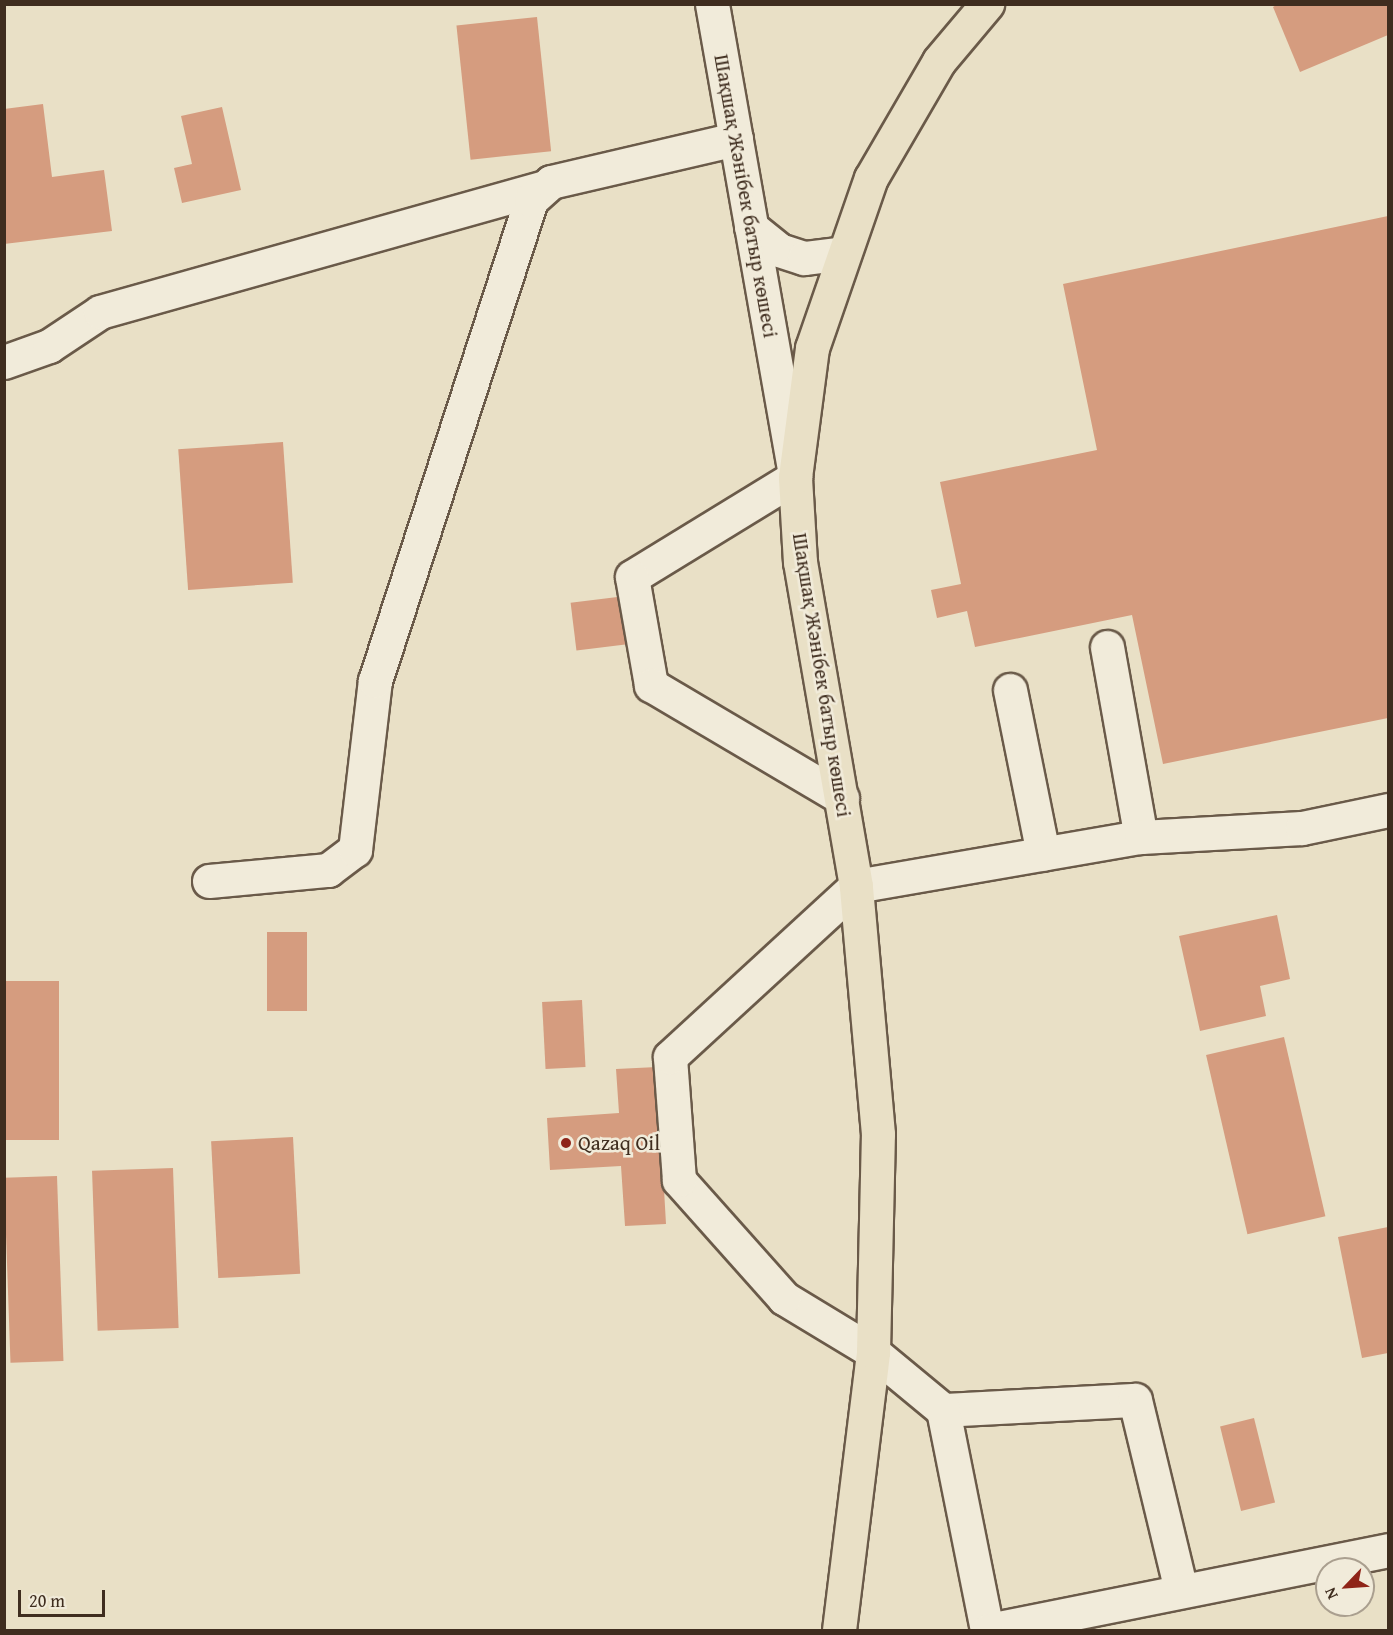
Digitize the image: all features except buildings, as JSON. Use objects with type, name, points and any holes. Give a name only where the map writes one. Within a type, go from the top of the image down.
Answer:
[{"type":"main road","points":[[795,477],[812,348],[842,253],[872,178],[939,61],[987,4]]},
{"type":"main road","name":"Шақшақ Жәнібек батыр көшесі","points":[[795,477],[800,562],[856,886],[878,1134],[873,1352],[839,1630]]},
{"type":"street","name":"Шақшақ Жәнібек батыр көшесі","points":[[712,4],[795,477]]},
{"type":"street","points":[[4,362],[49,346],[100,312],[541,188],[551,182],[736,139]]},
{"type":"street","points":[[209,880],[328,870],[355,850],[375,681],[531,200],[541,188]]},
{"type":"street","points":[[751,227],[779,250],[804,258],[842,253]]},
{"type":"street","points":[[795,477],[632,577],[651,685],[842,798]]},
{"type":"street","points":[[1107,647],[1141,837]]},
{"type":"street","points":[[1010,690],[1043,854]]},
{"type":"street","points":[[1389,810],[1302,828],[1141,837],[856,886],[669,1057],[679,1180],[784,1298],[873,1352],[943,1410],[988,1630],[1389,1550]]},
{"type":"street","points":[[943,1410],[1135,1400],[1181,1590]]},
{"type":"place","name":"Qazaq Oil","points":[[566,1143]]}]
